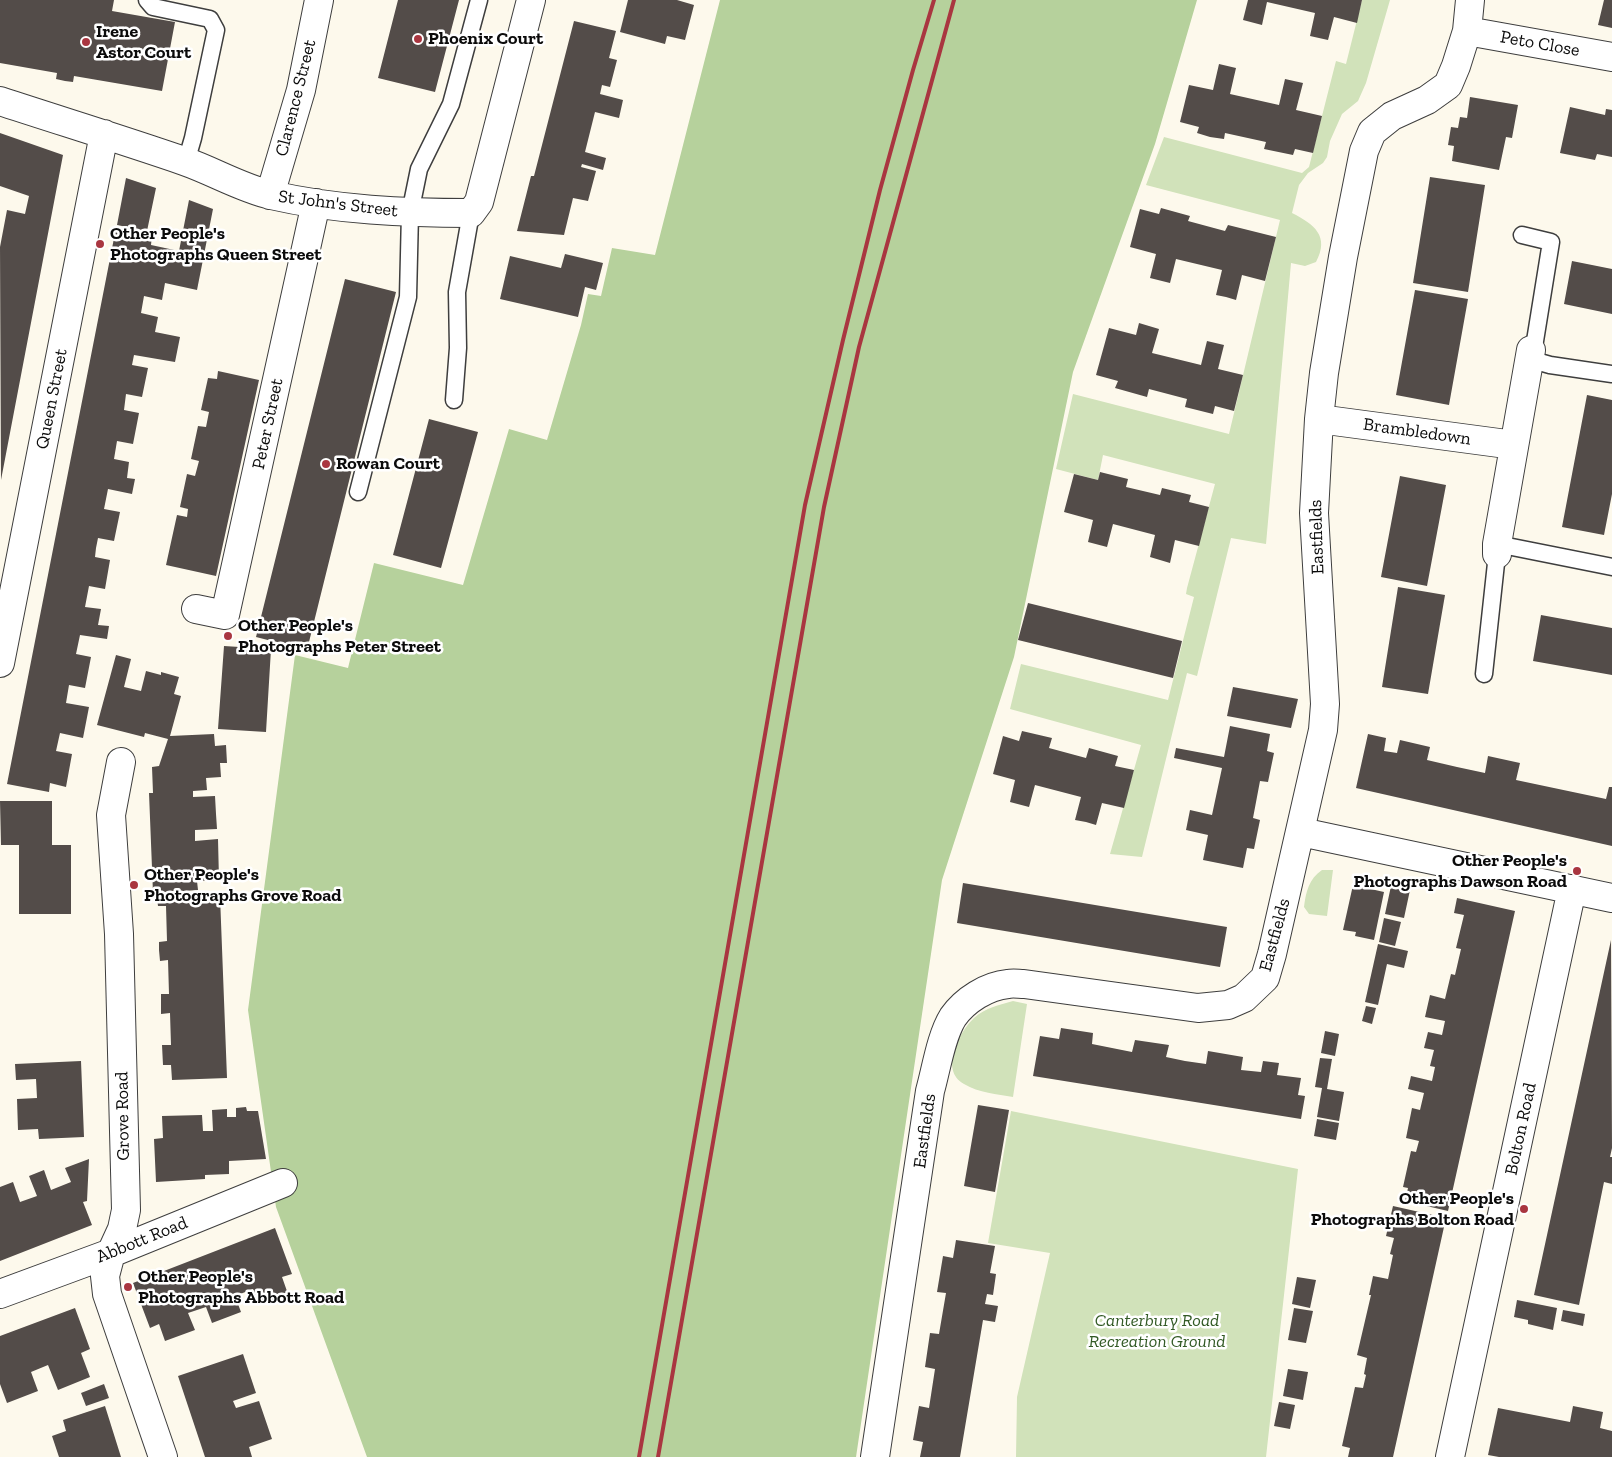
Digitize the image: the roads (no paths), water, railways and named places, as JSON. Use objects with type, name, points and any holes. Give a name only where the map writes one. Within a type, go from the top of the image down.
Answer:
[{"type":"street","name":"Clarence Street","points":[[270,195],[301,90],[319,0]]},
{"type":"street","points":[[471,212],[479,202],[531,0]]},
{"type":"street","points":[[1467,32],[1470,0]]},
{"type":"street","name":"Peto Close","points":[[1467,32],[1612,57]]},
{"type":"street","name":"Eastfields","points":[[875,1457],[930,1091],[941,1048],[953,1018],[966,1002],[987,990],[1008,984],[1024,984],[1198,1008],[1228,1005],[1244,998],[1264,978],[1272,954],[1323,730],[1325,704],[1314,513],[1319,419],[1324,373],[1338,286],[1364,151],[1372,132],[1392,116],[1427,100],[1448,85],[1467,32]]},
{"type":"street","name":"St John's Street","points":[[0,101],[186,162],[230,181],[270,195],[316,203],[410,213],[471,212]]},
{"type":"street","name":"Queen Street","points":[[0,664],[104,134]]},
{"type":"street","name":"Peter Street","points":[[196,609],[226,615],[316,203]]},
{"type":"street","points":[[1497,549],[1530,354]]},
{"type":"street","name":"Brambledown","points":[[1319,419],[1514,445]]},
{"type":"street","name":"Grove Road","points":[[121,762],[111,815],[119,934],[126,1210],[122,1229],[110,1253],[105,1276],[106,1294],[163,1457]]},
{"type":"street","points":[[1301,832],[1612,898]]},
{"type":"street","name":"Bolton Road","points":[[1450,1457],[1572,889]]},
{"type":"street","name":"Abbott Road","points":[[0,1294],[110,1253],[283,1183]]},
{"type":"lane","points":[[147,0],[153,7],[210,20],[216,30],[193,138],[186,162]]},
{"type":"lane","points":[[358,492],[408,297],[410,213],[419,169],[451,104],[479,0]]},
{"type":"lane","points":[[454,400],[458,348],[457,292],[471,212]]},
{"type":"lane","points":[[1522,235],[1551,242],[1535,341],[1530,354],[1550,365],[1612,374]]},
{"type":"lane","points":[[1484,674],[1497,549],[1612,567]]},
{"type":"railway","points":[[639,1457],[805,505],[880,190],[934,0]]},
{"type":"railway","points":[[658,1457],[824,507],[859,347],[954,0]]},
{"type":"place","name":"Phoenix Court","points":[[418,39]]},
{"type":"place","name":"Irene Astor Court","points":[[86,42]]},
{"type":"place","name":"Other People's Photographs Queen Street","points":[[100,244]]},
{"type":"place","name":"Rowan Court","points":[[326,464]]},
{"type":"place","name":"Other People's Photographs Peter Street","points":[[228,636]]},
{"type":"place","name":"Other People's Photographs Dawson Road","points":[[1577,871]]},
{"type":"place","name":"Other People's Photographs Grove Road","points":[[134,885]]},
{"type":"place","name":"Other People's Photographs Bolton Road","points":[[1524,1209]]},
{"type":"place","name":"Other People's Photographs Abbott Road","points":[[128,1287]]},
{"type":"park label","name":"Canterbury Road Recreation Ground","points":[[1157,1331]]}]
